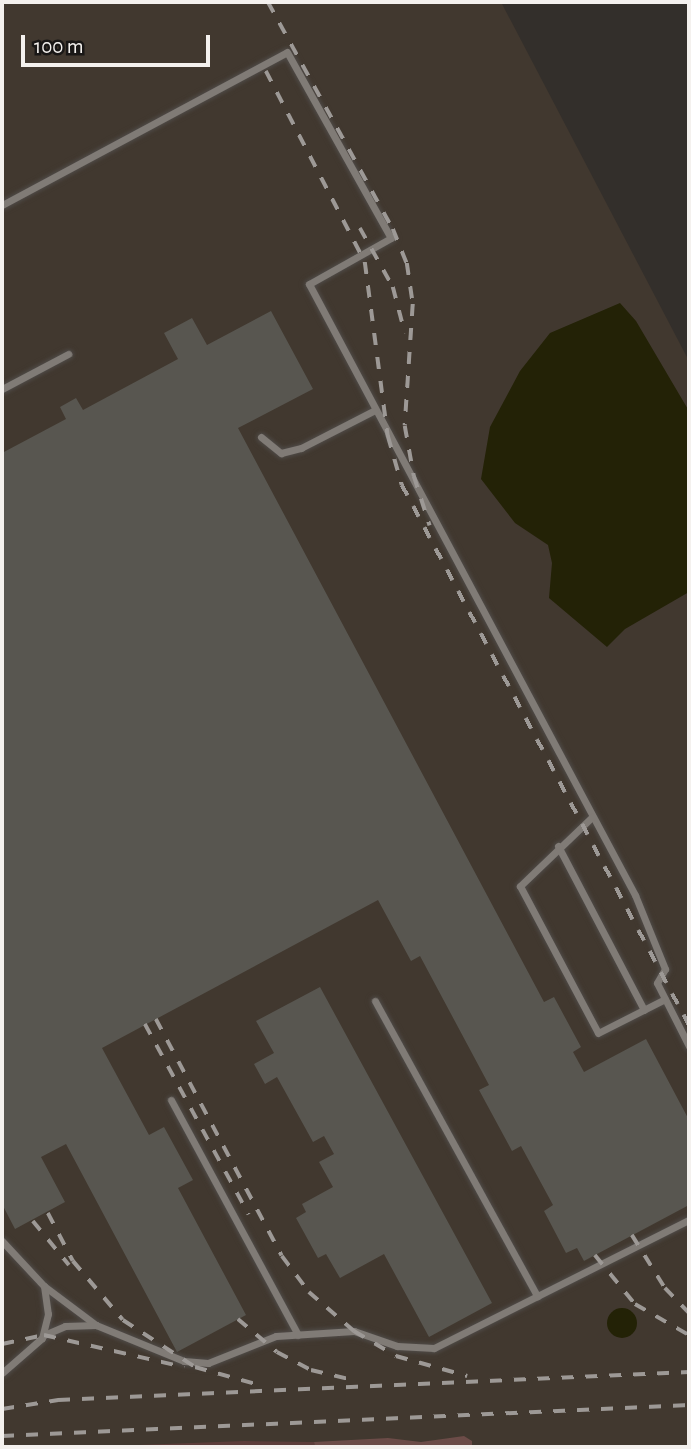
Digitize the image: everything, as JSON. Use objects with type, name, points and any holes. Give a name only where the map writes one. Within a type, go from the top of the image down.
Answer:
[{"type":"lane","points":[[2,205],[287,52],[391,238],[309,284],[635,895],[665,968],[657,984],[689,1046]]},
{"type":"lane","points":[[2,389],[68,354]]},
{"type":"lane","points":[[261,437],[281,453],[301,448],[375,410]]},
{"type":"lane","points":[[592,817],[558,846],[520,886],[598,1033],[665,999]]},
{"type":"lane","points":[[558,846],[644,1010]]},
{"type":"lane","points":[[375,1002],[537,1296]]},
{"type":"lane","points":[[172,1100],[298,1335]]},
{"type":"lane","points":[[2,1241],[44,1286],[96,1325],[184,1361],[208,1363],[276,1336],[354,1331],[397,1346],[434,1348],[689,1220]]},
{"type":"lane","points":[[44,1286],[48,1314],[44,1335]]},
{"type":"lane","points":[[2,1373],[44,1335],[65,1326],[96,1325]]},
{"type":"shaded area","points":[[2,2],[501,2],[689,361],[689,1447],[2,1447]]},
{"type":"shaded area","points":[[620,303],[636,321],[689,411],[689,592],[625,629],[607,647],[549,598],[552,563],[548,545],[515,523],[481,479],[490,427],[520,371],[550,333]]},
{"type":"shaded area","points":[[622,1308],[633,1312],[637,1323],[633,1334],[622,1338],[611,1334],[607,1323],[611,1312]]},
{"type":"shaded area","points":[[464,1436],[472,1441],[472,1447],[315,1447],[314,1442],[388,1438],[421,1442]]},
{"type":"shaded area","points":[[244,1441],[314,1442],[315,1447],[85,1447]]},
{"type":"building","points":[[271,311],[313,389],[238,428],[544,1002],[554,997],[581,1047],[573,1052],[584,1072],[646,1039],[689,1120],[689,1205],[584,1261],[577,1248],[566,1253],[544,1211],[553,1205],[521,1146],[512,1151],[479,1090],[489,1085],[420,956],[411,961],[378,900],[102,1048],[149,1135],[164,1127],[193,1180],[178,1188],[246,1315],[177,1352],[66,1144],[41,1157],[65,1202],[15,1229],[2,1204],[2,453],[66,419],[60,407],[76,398],[83,410],[178,359],[164,333],[192,318],[207,345]]},
{"type":"building","points":[[320,987],[492,1303],[429,1337],[384,1254],[340,1278],[326,1254],[318,1258],[296,1218],[306,1212],[302,1204],[333,1187],[319,1162],[334,1154],[324,1136],[313,1142],[277,1077],[265,1084],[254,1064],[274,1053],[256,1021]]},
{"type":"railway","points":[[268,2],[393,229],[407,263],[413,304],[405,426],[414,476],[430,526]]},
{"type":"railway","points":[[266,71],[365,262],[388,436],[402,485],[689,1025]]},
{"type":"railway","points":[[360,228],[393,287],[405,333]]},
{"type":"railway","points":[[156,1019],[282,1256],[309,1292],[354,1331],[396,1356],[467,1376]]},
{"type":"railway","points":[[145,1024],[249,1215]]},
{"type":"railway","points":[[48,1213],[73,1261],[123,1320],[195,1367],[263,1386]]},
{"type":"railway","points":[[33,1221],[69,1265]]},
{"type":"railway","points":[[632,1235],[665,1288],[689,1313]]},
{"type":"railway","points":[[595,1255],[635,1304],[689,1335]]},
{"type":"railway","points":[[238,1319],[277,1352],[311,1370],[357,1381]]},
{"type":"railway","points":[[2,1344],[44,1335],[184,1367]]},
{"type":"railway","points":[[2,1409],[58,1400],[689,1372]]},
{"type":"railway","points":[[2,1436],[689,1405]]}]
